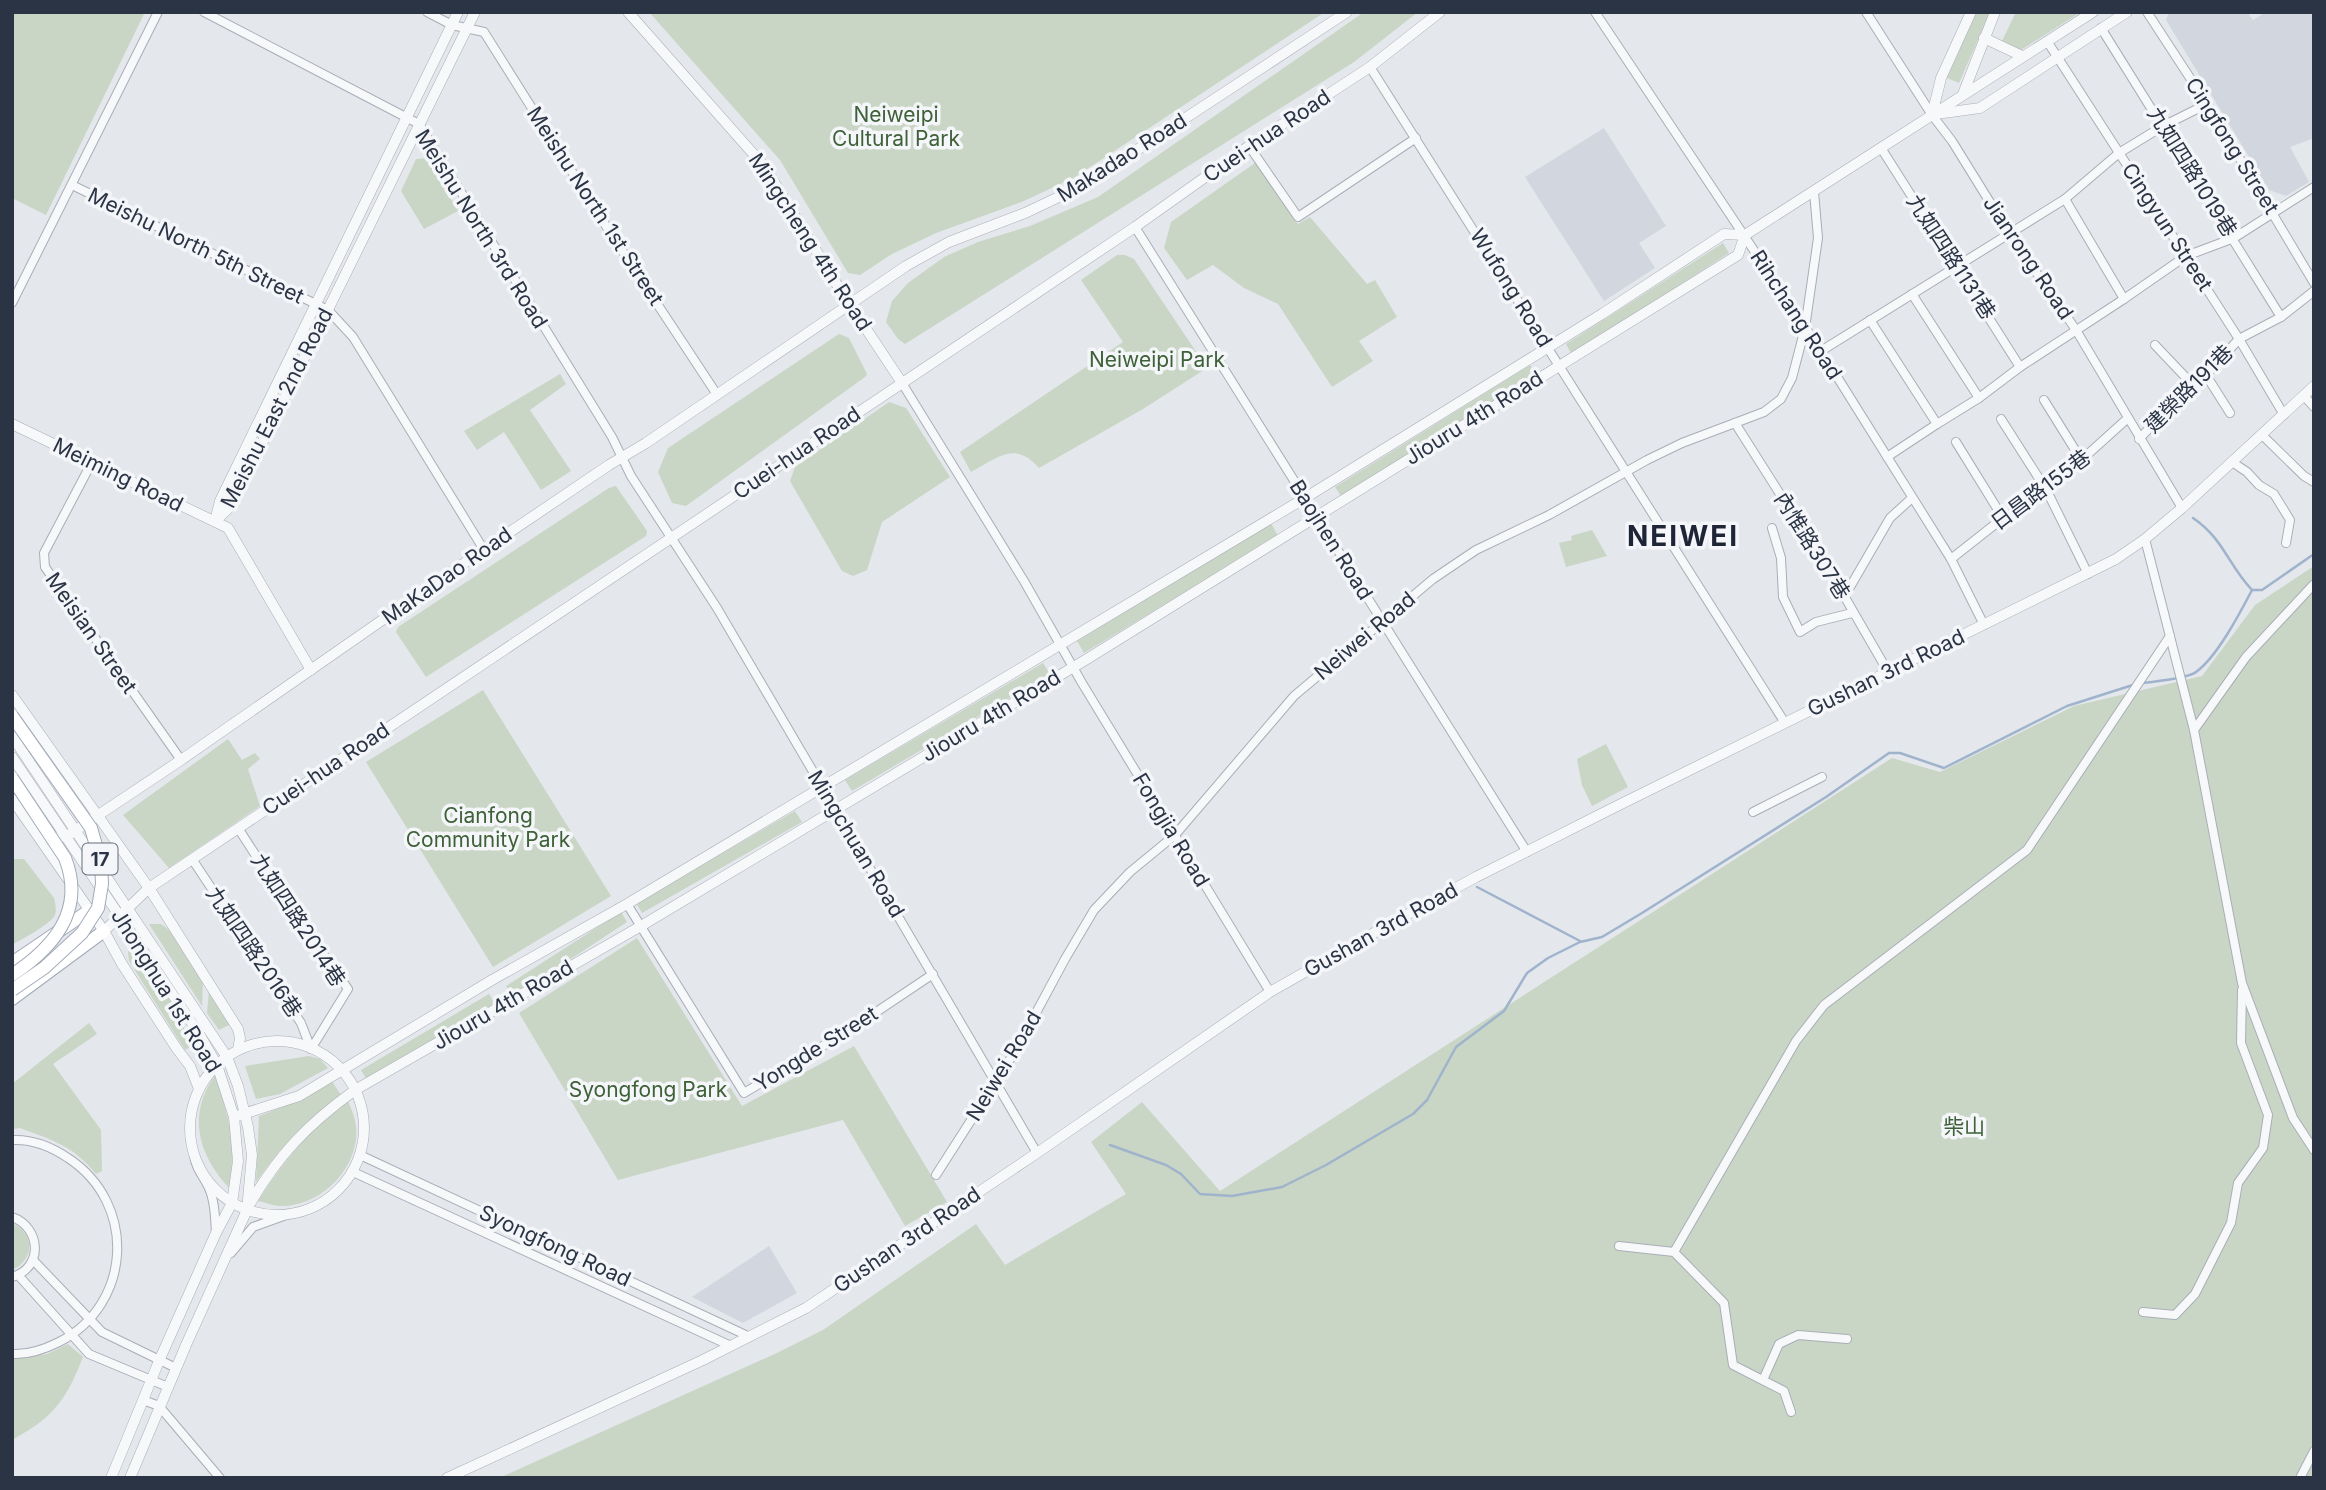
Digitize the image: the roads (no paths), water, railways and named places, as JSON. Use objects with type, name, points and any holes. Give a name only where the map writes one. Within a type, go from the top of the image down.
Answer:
[{"type":"main road","name":"17","points":[[12,716],[92,828],[101,863],[102,884],[97,908],[82,933],[54,959],[12,990]]},
{"type":"main road","name":"17","points":[[12,778],[65,859],[72,886],[67,915],[59,933],[41,954],[12,975]]},
{"type":"main road","points":[[12,963],[90,910]]},
{"type":"main road","points":[[12,999],[104,931]]},
{"type":"street","points":[[12,303],[158,12]]},
{"type":"street","name":"Meishu North 3rd Road","points":[[204,12],[419,124],[612,437],[633,480],[671,538]]},
{"type":"street","points":[[427,12],[452,25],[467,27]]},
{"type":"street","name":"Meishu East 2nd Road","points":[[215,521],[220,501],[458,12]]},
{"type":"street","name":"Meishu East 2nd Road","points":[[215,521],[231,506],[475,12]]},
{"type":"street","name":"Mingcheng 4th Road","points":[[628,12],[764,166],[839,288],[902,383]]},
{"type":"street","name":"Makadao Road","points":[[851,303],[906,266],[949,242],[1036,209],[1082,187],[1347,12]]},
{"type":"street","name":"Cuei-hua Road","points":[[104,931],[149,888],[1135,227],[1249,146],[1370,67],[1440,12]]},
{"type":"street","name":"Rihchang Road","points":[[1595,12],[1821,351],[1951,559],[1984,625]]},
{"type":"street","name":"Jianrong Road","points":[[1866,12],[1932,115],[1952,141],[2009,233],[2076,330],[2182,508]]},
{"type":"street","points":[[1932,115],[1941,78],[1971,12]]},
{"type":"street","points":[[1962,95],[1996,12]]},
{"type":"street","name":"Jiouru 4th Road","points":[[234,1117],[299,1096],[627,904],[1305,498],[1724,234],[1745,235],[2093,12]]},
{"type":"street","name":"Jiouru 4th Road","points":[[1932,115],[1980,108],[2127,12]]},
{"type":"street","name":"Cingfong Street","points":[[2147,12],[2207,104],[2314,283]]},
{"type":"street","name":"Meishu North 1st Street","points":[[467,27],[484,32],[613,237],[716,393]]},
{"type":"street","name":"九如四路1019巷","points":[[2101,28],[2281,317]]},
{"type":"street","points":[[1984,38],[2022,56]]},
{"type":"street","name":"Cingyun Street","points":[[2047,41],[2239,339],[2284,415]]},
{"type":"street","name":"Wufong Road","points":[[1370,67],[1785,723]]},
{"type":"street","points":[[1821,351],[2065,199],[2119,153],[2163,126],[2207,104]]},
{"type":"street","points":[[1249,146],[1298,217],[1416,138]]},
{"type":"street","name":"九如四路1131巷","points":[[1881,148],[2020,367]]},
{"type":"street","name":"Meishu North 5th Street","points":[[72,185],[328,310],[353,337],[484,550]]},
{"type":"street","points":[[1887,457],[1979,398],[2020,367],[2186,256],[2234,238],[2314,187]]},
{"type":"street","name":"Neiwei Road","points":[[936,1175],[996,1083],[1094,910],[1130,872],[1175,835],[1294,696],[1433,579],[1476,550],[1549,515],[1682,443],[1764,412],[1781,399],[1792,378],[1805,328],[1818,239],[1814,192]]},
{"type":"street","points":[[2065,199],[2124,299]]},
{"type":"street","name":"Baojhen Road","points":[[1135,227],[1527,852]]},
{"type":"street","name":"Jiouru 4th Road","points":[[248,1209],[264,1179],[295,1140],[323,1113],[355,1090],[642,926],[1073,667],[1738,255],[1745,235]]},
{"type":"street","name":"建榮路191巷","points":[[2139,439],[2239,339],[2281,317],[2314,291]]},
{"type":"street","points":[[1912,294],[1979,398]]},
{"type":"street","name":"MaKaDao Road","points":[[41,840],[71,834],[484,550],[851,303]]},
{"type":"street","points":[[1870,320],[1937,424]]},
{"type":"street","points":[[2155,345],[2192,384]]},
{"type":"street","points":[[2206,374],[2230,413]]},
{"type":"street","points":[[902,383],[1060,643]]},
{"type":"street","name":"Gushan 3rd Road","points":[[447,1478],[732,1346],[806,1308],[1270,992],[1417,909],[1887,670],[2116,559],[2182,508],[2314,387]]},
{"type":"street","points":[[2304,396],[2314,407]]},
{"type":"street","points":[[2044,400],[2082,461]]},
{"type":"street","name":"日昌路155巷","points":[[1951,559],[2003,518],[2047,491],[2128,418]]},
{"type":"street","points":[[2001,419],[2047,491],[2088,574]]},
{"type":"street","name":"Meiming Road","points":[[12,424],[228,528],[310,670]]},
{"type":"street","name":"內惟路307巷","points":[[1735,424],[1843,594],[1887,670]]},
{"type":"street","points":[[2262,435],[2304,476],[2314,482]]},
{"type":"street","points":[[1956,442],[2003,518]]},
{"type":"street","name":"Meisian Street","points":[[92,462],[44,553],[45,567],[181,760]]},
{"type":"street","points":[[2232,462],[2274,494],[2290,520],[2286,544]]},
{"type":"street","points":[[1843,594],[1850,587],[1890,518],[1912,498]]},
{"type":"street","points":[[1772,528],[1781,558],[1783,597],[1800,632],[1816,622],[1852,612]]},
{"type":"street","name":"Mingchuan Road","points":[[671,538],[717,608],[1037,1153]]},
{"type":"street","points":[[2145,539],[2194,730],[2242,983],[2293,1118],[2314,1150]]},
{"type":"street","points":[[2194,730],[2246,657],[2314,584]]},
{"type":"street","points":[[1674,1252],[1796,1041],[1824,1005],[2027,850],[2170,636]]},
{"type":"street","name":"Fongjia Road","points":[[1060,643],[1270,992]]},
{"type":"street","name":"Jhonghua 1st Road","points":[[12,695],[149,888],[238,1029],[238,1051]]},
{"type":"street","name":"Jhonghua 1st Road","points":[[12,737],[115,901],[226,1057],[246,1114],[252,1155],[248,1209],[159,1406],[130,1478]]},
{"type":"street","name":"Jhonghua 1st Road","points":[[12,757],[71,834]]},
{"type":"street","points":[[1753,813],[1822,777]]},
{"type":"street","name":"Jhonghua 1st Road","points":[[12,799],[104,931],[129,975],[190,1066],[200,1089]]},
{"type":"street","name":"九如四路2014巷","points":[[238,828],[348,989],[312,1049]]},
{"type":"street","name":"九如四路2016巷","points":[[192,859],[301,1023],[312,1049]]},
{"type":"street","name":"Cuei-hua Road","points":[[90,910],[149,888]]},
{"type":"street","name":"Yongde Street","points":[[627,904],[744,1093],[850,1029],[933,974]]},
{"type":"street","name":"Jhonghua 1st Road","points":[[111,1478],[151,1379],[232,1203],[238,1161],[234,1117],[217,1065],[124,913]]},
{"type":"street","points":[[2143,1312],[2175,1315],[2195,1294],[2231,1223],[2238,1183],[2263,1149],[2268,1115],[2241,1043],[2242,983]]},
{"type":"street","points":[[194,1155],[203,1174],[216,1190],[232,1203],[275,1215],[304,1211],[326,1200],[353,1172],[360,1155],[363,1111],[355,1090],[341,1069],[312,1049],[290,1043],[267,1042],[226,1057],[200,1089],[191,1118],[190,1135],[196,1169],[209,1188],[215,1210],[216,1233]]},
{"type":"street","points":[[12,1140],[55,1149],[83,1168],[104,1194],[116,1226],[118,1260],[108,1293],[89,1321],[72,1335],[47,1349],[12,1354]]},
{"type":"street","name":"Syongfong Road","points":[[360,1155],[750,1337]]},
{"type":"street","name":"Syongfong Road","points":[[353,1172],[732,1346]]},
{"type":"street","points":[[223,1264],[253,1227],[289,1214]]},
{"type":"street","points":[[12,1217],[31,1230],[36,1250],[33,1260],[15,1276],[89,1354],[168,1387]]},
{"type":"street","points":[[1619,1246],[1674,1252],[1724,1303],[1733,1365],[1784,1391],[1791,1412]]},
{"type":"street","points":[[33,1260],[102,1332],[176,1368]]},
{"type":"street","points":[[1763,1380],[1779,1344],[1798,1335],[1847,1339]]},
{"type":"street","points":[[143,1400],[159,1406],[220,1478]]},
{"type":"street","points":[[2300,1478],[2314,1451]]},
{"type":"waterway","points":[[2193,518],[2219,543],[2252,590]]},
{"type":"waterway","points":[[2143,683],[2179,678],[2196,672],[2220,646],[2252,590],[2262,590],[2314,554]]},
{"type":"waterway","points":[[1110,1145],[1166,1165],[1181,1174],[1200,1194],[1232,1196],[1282,1187],[1326,1165],[1413,1114],[1427,1100],[1456,1047],[1504,1011],[1527,973],[1548,958],[1580,942],[1602,937],[1642,913],[1826,797],[1889,753],[1900,753],[1944,768],[2067,706],[2136,684]]},
{"type":"waterway","points":[[1477,887],[1580,941]]},
{"type":"district","name":"NEIWEI","points":[[1683,536]]},
{"type":"park label","name":"Neiweipi Cultural Park","points":[[896,127]]},
{"type":"park label","name":"Neiweipi Park","points":[[1157,360]]},
{"type":"park label","name":"Cianfong Community Park","points":[[488,828]]},
{"type":"park label","name":"Syongfong Park","points":[[648,1090]]},
{"type":"park label","name":"柴山","points":[[1964,1127]]}]
